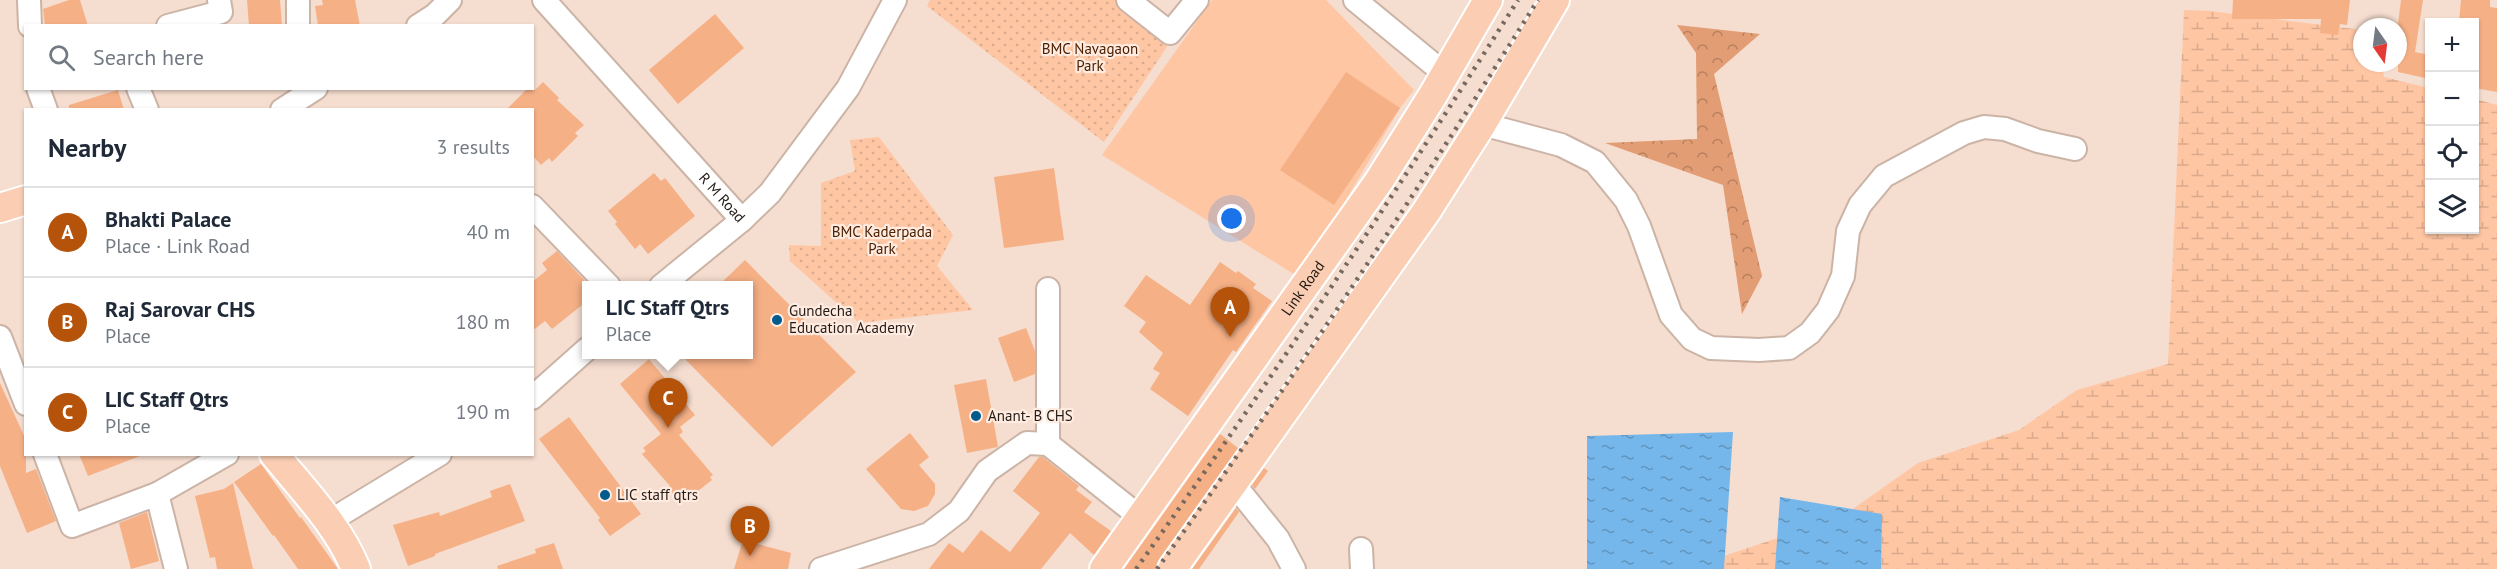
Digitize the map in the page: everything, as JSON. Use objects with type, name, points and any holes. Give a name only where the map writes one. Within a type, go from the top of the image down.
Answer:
[{"type":"main road","name":"Link Road","points":[[1104,569],[1379,181],[1488,0]]},
{"type":"main road","points":[[1172,569],[1426,212],[1482,124],[1555,0]]},
{"type":"main road","points":[[0,208],[24,201]]},
{"type":"main road","points":[[0,224],[24,218]]},
{"type":"main road","points":[[276,456],[329,521],[347,548],[356,569]]},
{"type":"main road","points":[[300,456],[363,540],[375,569]]},
{"type":"street","points":[[29,0],[30,24]]},
{"type":"street","points":[[176,24],[221,12],[219,0]]},
{"type":"street","points":[[298,0],[298,24]]},
{"type":"street","points":[[421,24],[435,15],[450,0]]},
{"type":"street","name":"R M Road","points":[[544,0],[742,220],[770,193],[848,88],[895,0]]},
{"type":"street","points":[[1128,0],[1170,33],[1197,0]]},
{"type":"street","points":[[1355,0],[1445,74]]},
{"type":"street","points":[[39,90],[45,108]]},
{"type":"street","points":[[139,90],[146,108]]},
{"type":"street","points":[[1482,124],[1561,145],[1595,162],[1626,200],[1639,225],[1671,315],[1692,339],[1711,348],[1759,350],[1789,348],[1810,333],[1828,310],[1843,276],[1848,231],[1860,205],[1884,176],[1964,133],[1984,127],[2005,129],[2038,141],[2075,149]]},
{"type":"street","points":[[534,208],[605,281]]},
{"type":"street","points":[[666,281],[742,220]]},
{"type":"street","points":[[1048,289],[1048,444]]},
{"type":"street","points":[[0,337],[24,399]]},
{"type":"street","points":[[536,389],[582,353]]},
{"type":"street","points":[[821,569],[929,534],[959,511],[987,471],[1027,443],[1048,444],[1140,517]]},
{"type":"street","points":[[46,456],[72,526],[157,494],[196,462],[219,456]]},
{"type":"street","points":[[343,513],[434,456]]},
{"type":"street","points":[[1233,483],[1278,539],[1294,569]]},
{"type":"street","points":[[157,494],[176,569]]},
{"type":"green space","name":"BMC Navagaon Park","points":[[930,0],[1130,0],[1172,39],[1104,142],[927,6]]},
{"type":"green space","points":[[1212,0],[1326,0],[1414,90],[1400,108],[1300,278],[1102,155]]},
{"type":"green space","points":[[2184,10],[2210,11],[2353,29],[2353,72],[2383,72],[2384,77],[2425,87],[2425,234],[2479,234],[2479,100],[2497,105],[2497,569],[1685,569],[1843,516],[1918,463],[2019,430],[2077,390],[2168,364]]},
{"type":"green space","points":[[1677,25],[1760,34],[1714,74],[1762,276],[1742,314],[1723,185],[1605,143],[1697,139],[1696,53]]},
{"type":"green space","name":"BMC Kaderpada Park","points":[[879,137],[953,235],[937,266],[973,310],[859,323],[790,261],[789,245],[821,246],[821,183],[855,171],[850,140]]},
{"type":"water","points":[[1733,432],[1724,569],[1587,569],[1587,436]]},
{"type":"water","points":[[1780,497],[1882,514],[1881,569],[1775,569]]},
{"type":"building","points":[[69,0],[80,0],[87,24],[45,24],[43,9]]},
{"type":"building","points":[[247,0],[280,0],[282,24],[249,24]]},
{"type":"building","points":[[322,0],[355,0],[360,24],[318,24],[315,6],[323,5]]},
{"type":"building","points":[[2233,0],[2350,0],[2347,25],[2340,24],[2338,35],[2320,33],[2321,19],[2232,19]]},
{"type":"building","points":[[2401,0],[2423,0],[2415,52],[2425,54],[2425,78],[2398,72],[2407,72],[2407,18],[2399,18]]},
{"type":"building","points":[[2461,0],[2490,0],[2490,7],[2497,8],[2497,92],[2479,89],[2479,18],[2459,18]]},
{"type":"building","points":[[715,14],[744,48],[678,104],[649,70]]},
{"type":"building","points":[[1346,72],[1400,108],[1334,205],[1280,170]]},
{"type":"building","points":[[543,82],[559,98],[557,100],[584,125],[575,133],[578,136],[552,162],[549,158],[541,165],[534,157],[534,108],[508,108],[526,90],[535,90]]},
{"type":"building","points":[[118,90],[123,108],[69,108],[69,105]]},
{"type":"building","points":[[1054,168],[1064,240],[1004,248],[994,177]]},
{"type":"building","points":[[654,173],[661,181],[665,178],[695,216],[648,254],[640,244],[635,249],[615,224],[617,222],[608,211]]},
{"type":"building","points":[[557,251],[585,281],[582,281],[582,305],[552,329],[545,321],[534,329],[534,280],[547,270],[542,263]]},
{"type":"building","name":"Gundecha Education Academy","points":[[745,260],[856,372],[772,447],[685,359],[753,359],[753,281],[723,281]]},
{"type":"building","points":[[1220,262],[1256,284],[1253,288],[1272,301],[1236,352],[1233,350],[1188,416],[1150,389],[1160,373],[1153,369],[1163,353],[1139,332],[1146,322],[1124,306],[1146,275],[1190,305]]},
{"type":"building","points":[[1026,328],[1035,351],[1035,374],[1014,382],[998,338]]},
{"type":"building","name":"LIC staff qtrs","points":[[649,359],[695,415],[680,427],[683,432],[679,435],[713,475],[710,477],[712,480],[681,504],[668,488],[670,486],[642,454],[646,451],[643,448],[661,434],[620,384]]},
{"type":"building","name":"Anant- B CHS","points":[[986,379],[998,447],[967,453],[954,385]]},
{"type":"building","points":[[0,383],[24,436],[26,473],[36,469],[56,521],[27,533],[0,466]]},
{"type":"building","name":"LIC staff qtrs","points":[[569,417],[641,514],[610,536],[598,520],[600,518],[539,439]]},
{"type":"building","points":[[910,433],[929,457],[919,465],[935,484],[935,494],[928,506],[914,511],[901,509],[866,469]]},
{"type":"building","points":[[1220,434],[1238,448],[1159,559],[1156,569],[1124,569]]},
{"type":"building","points":[[80,456],[140,456],[88,476]]},
{"type":"building","points":[[1039,457],[1043,457],[1079,486],[1076,490],[1092,502],[1084,512],[1111,531],[1094,555],[1070,533],[1041,569],[929,569],[949,543],[963,553],[981,530],[1010,552],[1040,513],[1013,491]]},
{"type":"building","points":[[261,464],[338,569],[298,569],[273,536],[234,482]]},
{"type":"building","points":[[1264,468],[1268,471],[1255,489],[1252,485]]},
{"type":"building","points":[[233,483],[253,569],[217,569],[215,557],[210,558],[195,496],[224,489]]},
{"type":"building","points":[[510,484],[525,521],[408,566],[393,525],[439,512],[440,516],[492,497],[490,491]]},
{"type":"building","points":[[1236,508],[1239,512],[1199,569],[1192,569]]},
{"type":"building","points":[[147,512],[159,561],[131,569],[119,523]]},
{"type":"building","points":[[743,540],[791,553],[788,569],[734,569]]},
{"type":"building","points":[[554,543],[563,569],[498,569],[497,566],[536,553],[535,549]]},
{"type":"railway","points":[[1136,569],[1235,429],[1331,287],[1518,0]]},
{"type":"railway","points":[[1157,569],[1352,288],[1538,0]]},
{"type":"place","name":"Gundecha Education Academy","points":[[777,320]]},
{"type":"place","name":"Bhakti Palace","points":[[1230,337]]},
{"type":"place","name":"Anant- B CHS","points":[[976,416]]},
{"type":"place","name":"LIC Staff Qtrs","points":[[668,428]]},
{"type":"place","name":"LIC staff qtrs","points":[[605,495]]},
{"type":"place","name":"Raj Sarovar CHS","points":[[750,556]]}]
